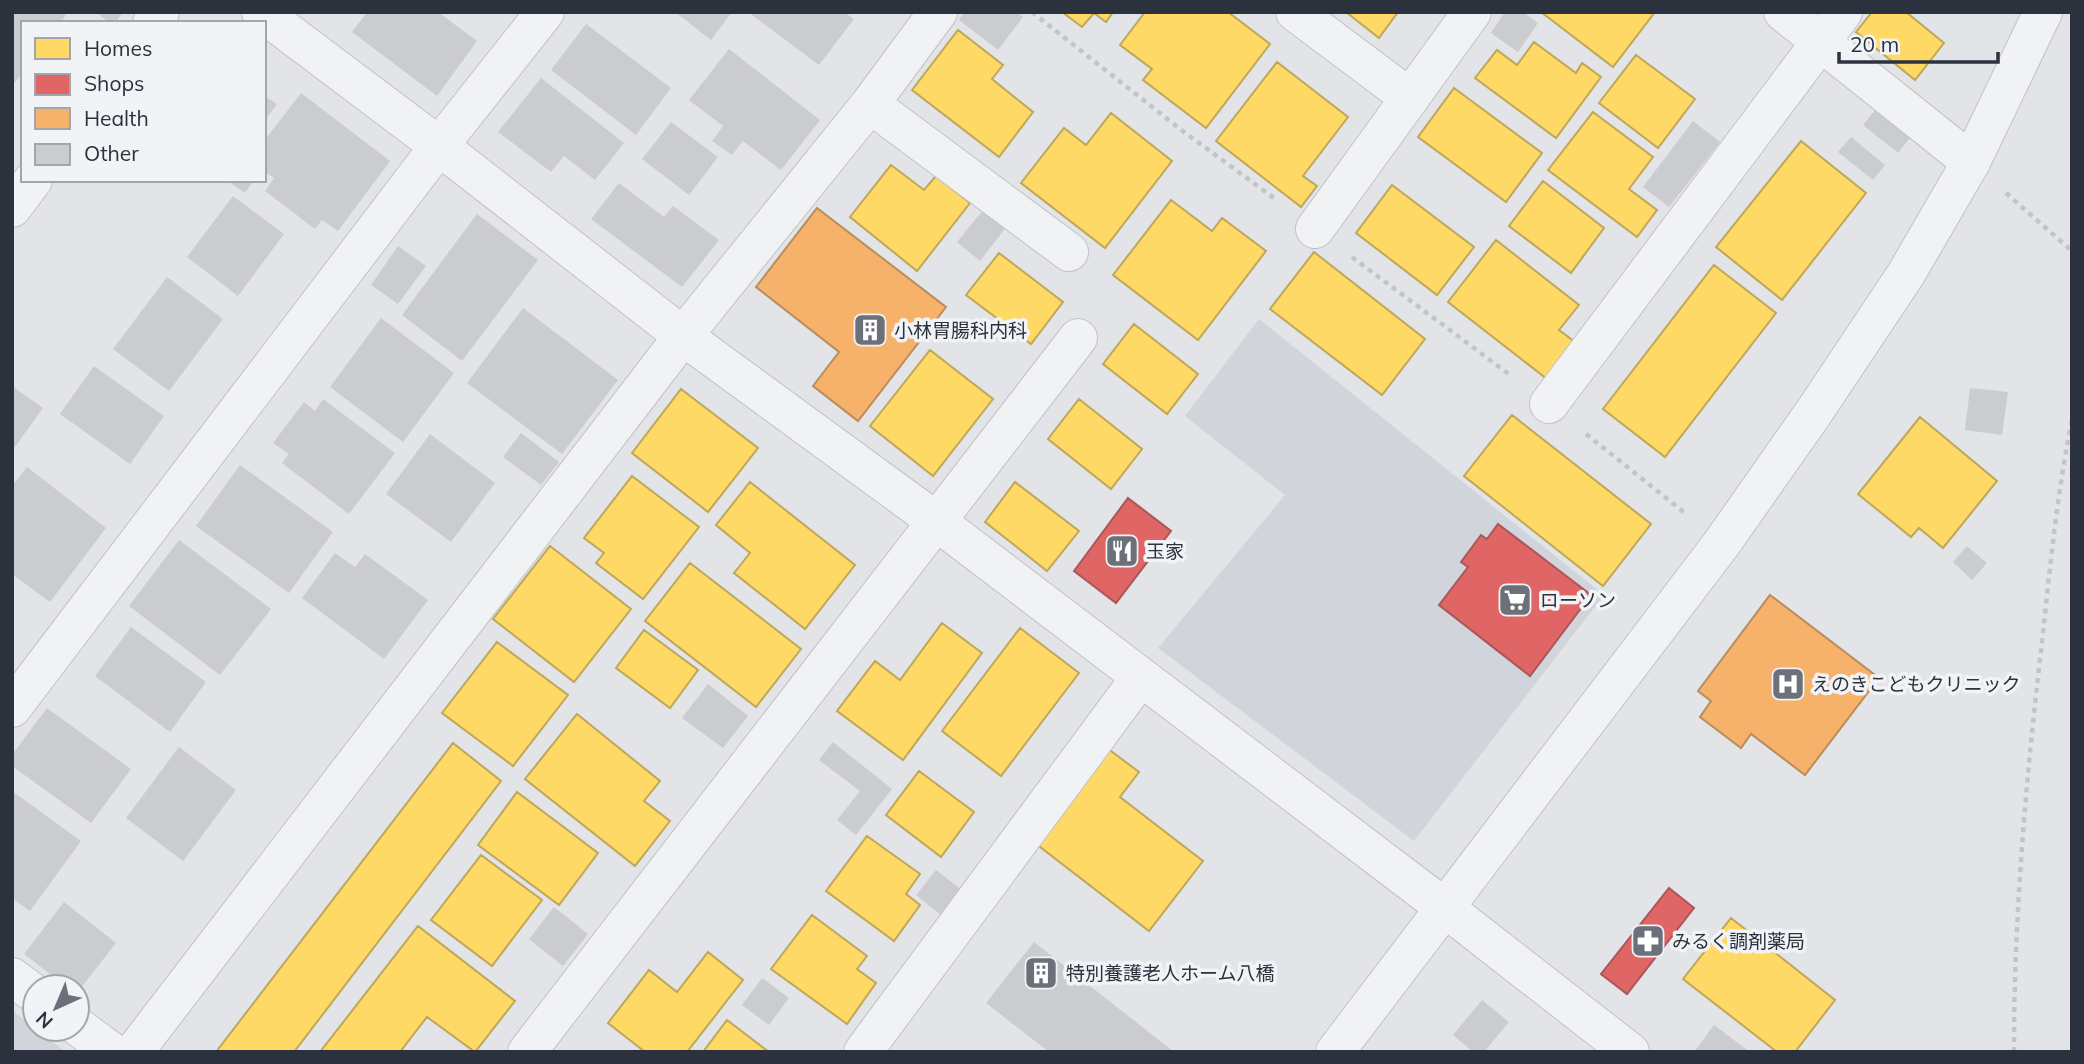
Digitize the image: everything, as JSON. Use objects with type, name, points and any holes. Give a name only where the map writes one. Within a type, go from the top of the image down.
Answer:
[{"type":"street","points":[[261,12],[439,146],[683,336],[936,521],[1630,1052]]},
{"type":"street","points":[[12,708],[439,146],[545,12]]},
{"type":"street","points":[[134,1052],[683,336],[870,104],[938,12]]},
{"type":"street","points":[[1295,12],[1410,99]]},
{"type":"street","points":[[1315,229],[1472,12]]},
{"type":"street","points":[[1783,12],[1971,162]]},
{"type":"street","points":[[1549,404],[1843,12]]},
{"type":"street","points":[[1335,1052],[1722,544],[1906,274],[1971,162],[2043,12]]},
{"type":"street","points":[[870,104],[1069,252]]},
{"type":"street","points":[[12,208],[32,182]]},
{"type":"street","points":[[527,1052],[1078,338]]},
{"type":"street","points":[[863,1052],[1140,678]]},
{"type":"street","points":[[91,1036],[112,1052]]},
{"type":"path","points":[[1032,12],[1180,129],[1549,404],[1722,544]]},
{"type":"path","points":[[1971,162],[2072,251]]},
{"type":"path","points":[[2014,1052],[2014,960],[2032,726],[2062,470],[2072,420]]},
{"type":"shaded area","points":[[1259,319],[1604,595],[1414,841],[1158,648],[1285,495],[1185,416]]},
{"type":"shaded area","points":[[12,1010],[21,1017],[21,1043],[54,1043],[66,1052],[12,1052]]},
{"type":"building: Homes","points":[[1062,12],[1113,12],[1106,22],[1094,13],[1082,27]]},
{"type":"building: Homes","points":[[1145,12],[1228,12],[1270,44],[1206,128],[1143,80],[1152,69],[1120,45]]},
{"type":"building: Homes","points":[[1346,12],[1398,12],[1379,38]]},
{"type":"building: Homes","points":[[1541,12],[1655,12],[1613,67]]},
{"type":"building: Homes","points":[[1872,12],[1906,12],[1944,43],[1915,80],[1856,32]]},
{"type":"building: Homes","points":[[958,30],[1003,65],[992,79],[1033,112],[999,157],[912,90]]},
{"type":"building: Homes","points":[[1534,42],[1576,73],[1582,63],[1601,77],[1556,138],[1475,78],[1497,50],[1517,65]]},
{"type":"building: Homes","points":[[1636,55],[1695,99],[1658,148],[1599,103]]},
{"type":"building: Homes","points":[[1277,62],[1348,117],[1303,176],[1317,186],[1301,207],[1216,141]]},
{"type":"building: Homes","points":[[1454,88],[1542,153],[1506,202],[1418,137]]},
{"type":"building: Homes","points":[[1593,112],[1653,157],[1629,189],[1657,210],[1637,237],[1548,170]]},
{"type":"building: Homes","points":[[1111,113],[1172,161],[1105,248],[1021,183],[1064,128],[1086,145]]},
{"type":"building: Homes","points":[[1801,141],[1866,193],[1782,300],[1716,247]]},
{"type":"building: Homes","points":[[891,165],[924,190],[936,176],[970,203],[917,271],[850,217]]},
{"type":"building: Homes","points":[[1543,181],[1604,228],[1571,273],[1509,226]]},
{"type":"building: Homes","points":[[1392,185],[1474,247],[1437,295],[1356,233]]},
{"type":"building: Homes","points":[[1171,200],[1212,231],[1222,218],[1266,251],[1198,340],[1113,275]]},
{"type":"building: Homes","points":[[1496,240],[1579,305],[1559,330],[1575,342],[1547,379],[1448,302]]},
{"type":"building: Homes","points":[[1314,252],[1425,339],[1382,395],[1270,309]]},
{"type":"building: Homes","points":[[999,253],[1063,302],[1031,344],[966,295]]},
{"type":"building: Homes","points":[[1714,265],[1776,313],[1665,457],[1603,409]]},
{"type":"building: Homes","points":[[1134,324],[1198,374],[1167,414],[1103,364]]},
{"type":"building: Homes","points":[[930,350],[993,399],[933,476],[870,426]]},
{"type":"building: Homes","points":[[681,389],[758,448],[708,512],[632,453]]},
{"type":"building: Homes","points":[[1079,399],[1142,449],[1111,489],[1048,439]]},
{"type":"building: Homes","points":[[1512,415],[1651,524],[1603,586],[1464,476]]},
{"type":"building: Homes","points":[[1920,417],[1997,481],[1943,548],[1919,528],[1911,537],[1858,494]]},
{"type":"building: Homes","points":[[632,476],[699,527],[643,599],[596,563],[604,553],[584,538]]},
{"type":"building: Homes","points":[[750,482],[855,565],[805,629],[734,573],[750,553],[716,525]]},
{"type":"building: Homes","points":[[1015,482],[1079,531],[1047,571],[985,522]]},
{"type":"building: Homes","points":[[550,546],[631,609],[574,682],[493,619]]},
{"type":"building: Homes","points":[[690,563],[801,649],[756,707],[645,621]]},
{"type":"building: Homes","points":[[942,623],[982,653],[903,760],[837,711],[875,661],[900,680]]},
{"type":"building: Homes","points":[[1020,628],[1079,673],[1001,776],[942,731]]},
{"type":"building: Homes","points":[[644,630],[698,670],[670,708],[616,668]]},
{"type":"building: Homes","points":[[497,642],[568,695],[513,766],[442,713]]},
{"type":"building: Homes","points":[[577,714],[660,781],[644,801],[670,821],[635,866],[525,779]]},
{"type":"building: Homes","points":[[453,743],[501,781],[294,1052],[216,1052]]},
{"type":"building: Homes","points":[[1107,748],[1139,772],[1120,797],[1203,861],[1149,931],[1035,843]]},
{"type":"building: Homes","points":[[919,771],[974,812],[941,857],[886,815]]},
{"type":"building: Homes","points":[[517,792],[598,853],[559,905],[478,845]]},
{"type":"building: Homes","points":[[867,836],[920,874],[906,894],[920,905],[894,941],[826,891]]},
{"type":"building: Homes","points":[[481,855],[542,900],[492,966],[431,920]]},
{"type":"building: Homes","points":[[812,915],[867,956],[857,969],[876,983],[847,1024],[771,969]]},
{"type":"building: Homes","points":[[1731,918],[1835,1000],[1795,1052],[1777,1052],[1683,979]]},
{"type":"building: Homes","points":[[418,926],[515,1001],[475,1052],[427,1017],[400,1052],[320,1052]]},
{"type":"building: Homes","points":[[708,952],[743,980],[687,1052],[645,1052],[608,1023],[649,970],[677,992]]},
{"type":"building: Homes","points":[[727,1020],[769,1052],[703,1052]]},
{"type":"building: Shops","name":"玉家","points":[[1128,498],[1171,531],[1116,603],[1074,571]]},
{"type":"building: Shops","name":"ローソン","points":[[1498,524],[1591,595],[1530,676],[1439,605],[1468,567],[1461,562],[1481,535],[1487,539]]},
{"type":"building: Shops","name":"みるく調剤薬局","points":[[1669,888],[1694,908],[1627,994],[1601,974]]},
{"type":"building: Health","name":"小林胃腸科内科","points":[[817,208],[946,307],[858,421],[813,386],[839,352],[756,287]]},
{"type":"building: Health","name":"えのきこどもクリニック","points":[[1770,595],[1879,678],[1805,775],[1751,734],[1741,748],[1700,717],[1711,701],[1698,691]]},
{"type":"building: Other","points":[[12,12],[63,12],[66,15],[62,21],[21,21],[21,75],[12,86]]},
{"type":"building: Other","points":[[96,12],[123,12],[116,21],[107,21]]},
{"type":"building: Other","points":[[367,12],[438,12],[477,41],[437,96],[352,32]]},
{"type":"building: Other","points":[[675,12],[732,12],[711,40]]},
{"type":"building: Other","points":[[754,12],[844,12],[854,19],[819,65],[752,15]]},
{"type":"building: Other","points":[[964,12],[1017,12],[1023,17],[998,50],[959,20]]},
{"type":"building: Other","points":[[1505,12],[1523,12],[1538,23],[1518,52],[1491,33]]},
{"type":"building: Other","points":[[586,24],[671,88],[636,135],[551,70]]},
{"type":"building: Other","points":[[729,49],[820,120],[781,170],[743,141],[732,155],[712,141],[723,126],[689,100]]},
{"type":"building: Other","points":[[541,78],[624,143],[595,180],[564,156],[551,172],[498,132]]},
{"type":"building: Other","points":[[301,93],[390,161],[338,231],[322,220],[315,229],[265,191],[274,178],[266,172],[266,138]]},
{"type":"building: Other","points":[[266,97],[277,104],[266,118]]},
{"type":"building: Other","points":[[1875,110],[1910,138],[1898,153],[1863,125]]},
{"type":"building: Other","points":[[1693,121],[1720,142],[1669,207],[1643,187]]},
{"type":"building: Other","points":[[671,122],[718,157],[689,195],[642,159]]},
{"type":"building: Other","points":[[1851,137],[1885,165],[1873,180],[1838,152]]},
{"type":"building: Other","points":[[229,182],[253,182],[245,193]]},
{"type":"building: Other","points":[[619,183],[664,217],[673,206],[719,240],[682,287],[591,219]]},
{"type":"building: Other","points":[[233,196],[284,234],[238,296],[187,257]]},
{"type":"building: Other","points":[[984,209],[1007,226],[980,261],[957,242]]},
{"type":"building: Other","points":[[477,214],[538,260],[462,361],[402,315]]},
{"type":"building: Other","points":[[398,246],[426,266],[398,304],[371,285]]},
{"type":"building: Other","points":[[167,277],[223,319],[169,391],[113,349]]},
{"type":"building: Other","points":[[523,308],[618,380],[562,454],[467,383]]},
{"type":"building: Other","points":[[381,318],[454,373],[403,442],[330,387]]},
{"type":"building: Other","points":[[94,366],[164,416],[130,464],[60,414]]},
{"type":"building: Other","points":[[12,386],[43,408],[12,451]]},
{"type":"building: Other","points":[[1970,388],[2008,392],[2002,435],[1965,430]]},
{"type":"building: Other","points":[[323,399],[395,453],[349,514],[282,463],[289,454],[273,443],[304,402],[315,411]]},
{"type":"building: Other","points":[[521,433],[559,462],[541,485],[503,457]]},
{"type":"building: Other","points":[[430,434],[495,483],[451,542],[386,494]]},
{"type":"building: Other","points":[[240,465],[333,532],[289,593],[196,526]]},
{"type":"building: Other","points":[[27,467],[106,528],[50,602],[12,574],[12,486]]},
{"type":"building: Other","points":[[179,540],[271,609],[220,675],[129,606]]},
{"type":"building: Other","points":[[1967,546],[1987,563],[1972,580],[1953,562]]},
{"type":"building: Other","points":[[335,553],[355,567],[365,554],[428,600],[384,659],[302,598]]},
{"type":"building: Other","points":[[131,627],[206,682],[170,732],[95,676]]},
{"type":"building: Other","points":[[708,684],[748,716],[723,748],[682,718]]},
{"type":"building: Other","points":[[47,708],[131,769],[91,823],[12,766],[12,755]]},
{"type":"building: Other","points":[[833,742],[892,789],[856,835],[837,820],[860,791],[819,760]]},
{"type":"building: Other","points":[[179,747],[236,790],[183,861],[126,818]]},
{"type":"building: Other","points":[[12,791],[81,841],[30,911],[12,898]]},
{"type":"building: Other","points":[[936,870],[962,890],[941,915],[916,895]]},
{"type":"building: Other","points":[[64,902],[116,943],[91,975],[49,973],[24,954]]},
{"type":"building: Other","points":[[554,907],[588,934],[563,966],[529,939]]},
{"type":"building: Other","name":"特別養護老人ホーム八橋","points":[[1034,942],[1174,1052],[1049,1052],[986,1003]]},
{"type":"building: Other","points":[[762,978],[789,998],[769,1025],[742,1005]]},
{"type":"building: Other","points":[[1482,1000],[1509,1022],[1484,1052],[1473,1052],[1453,1035]]},
{"type":"building: Other","points":[[1714,1025],[1750,1052],[1694,1052]]},
{"type":"place","name":"小林胃腸科内科","points":[[870,330]]},
{"type":"place","name":"玉家","points":[[1122,551]]},
{"type":"place","name":"ローソン","points":[[1515,600]]},
{"type":"place","name":"えのきこどもクリニック","points":[[1788,684]]},
{"type":"place","name":"みるく調剤薬局","points":[[1648,941]]},
{"type":"place","name":"特別養護老人ホーム八橋","points":[[1041,973]]}]
